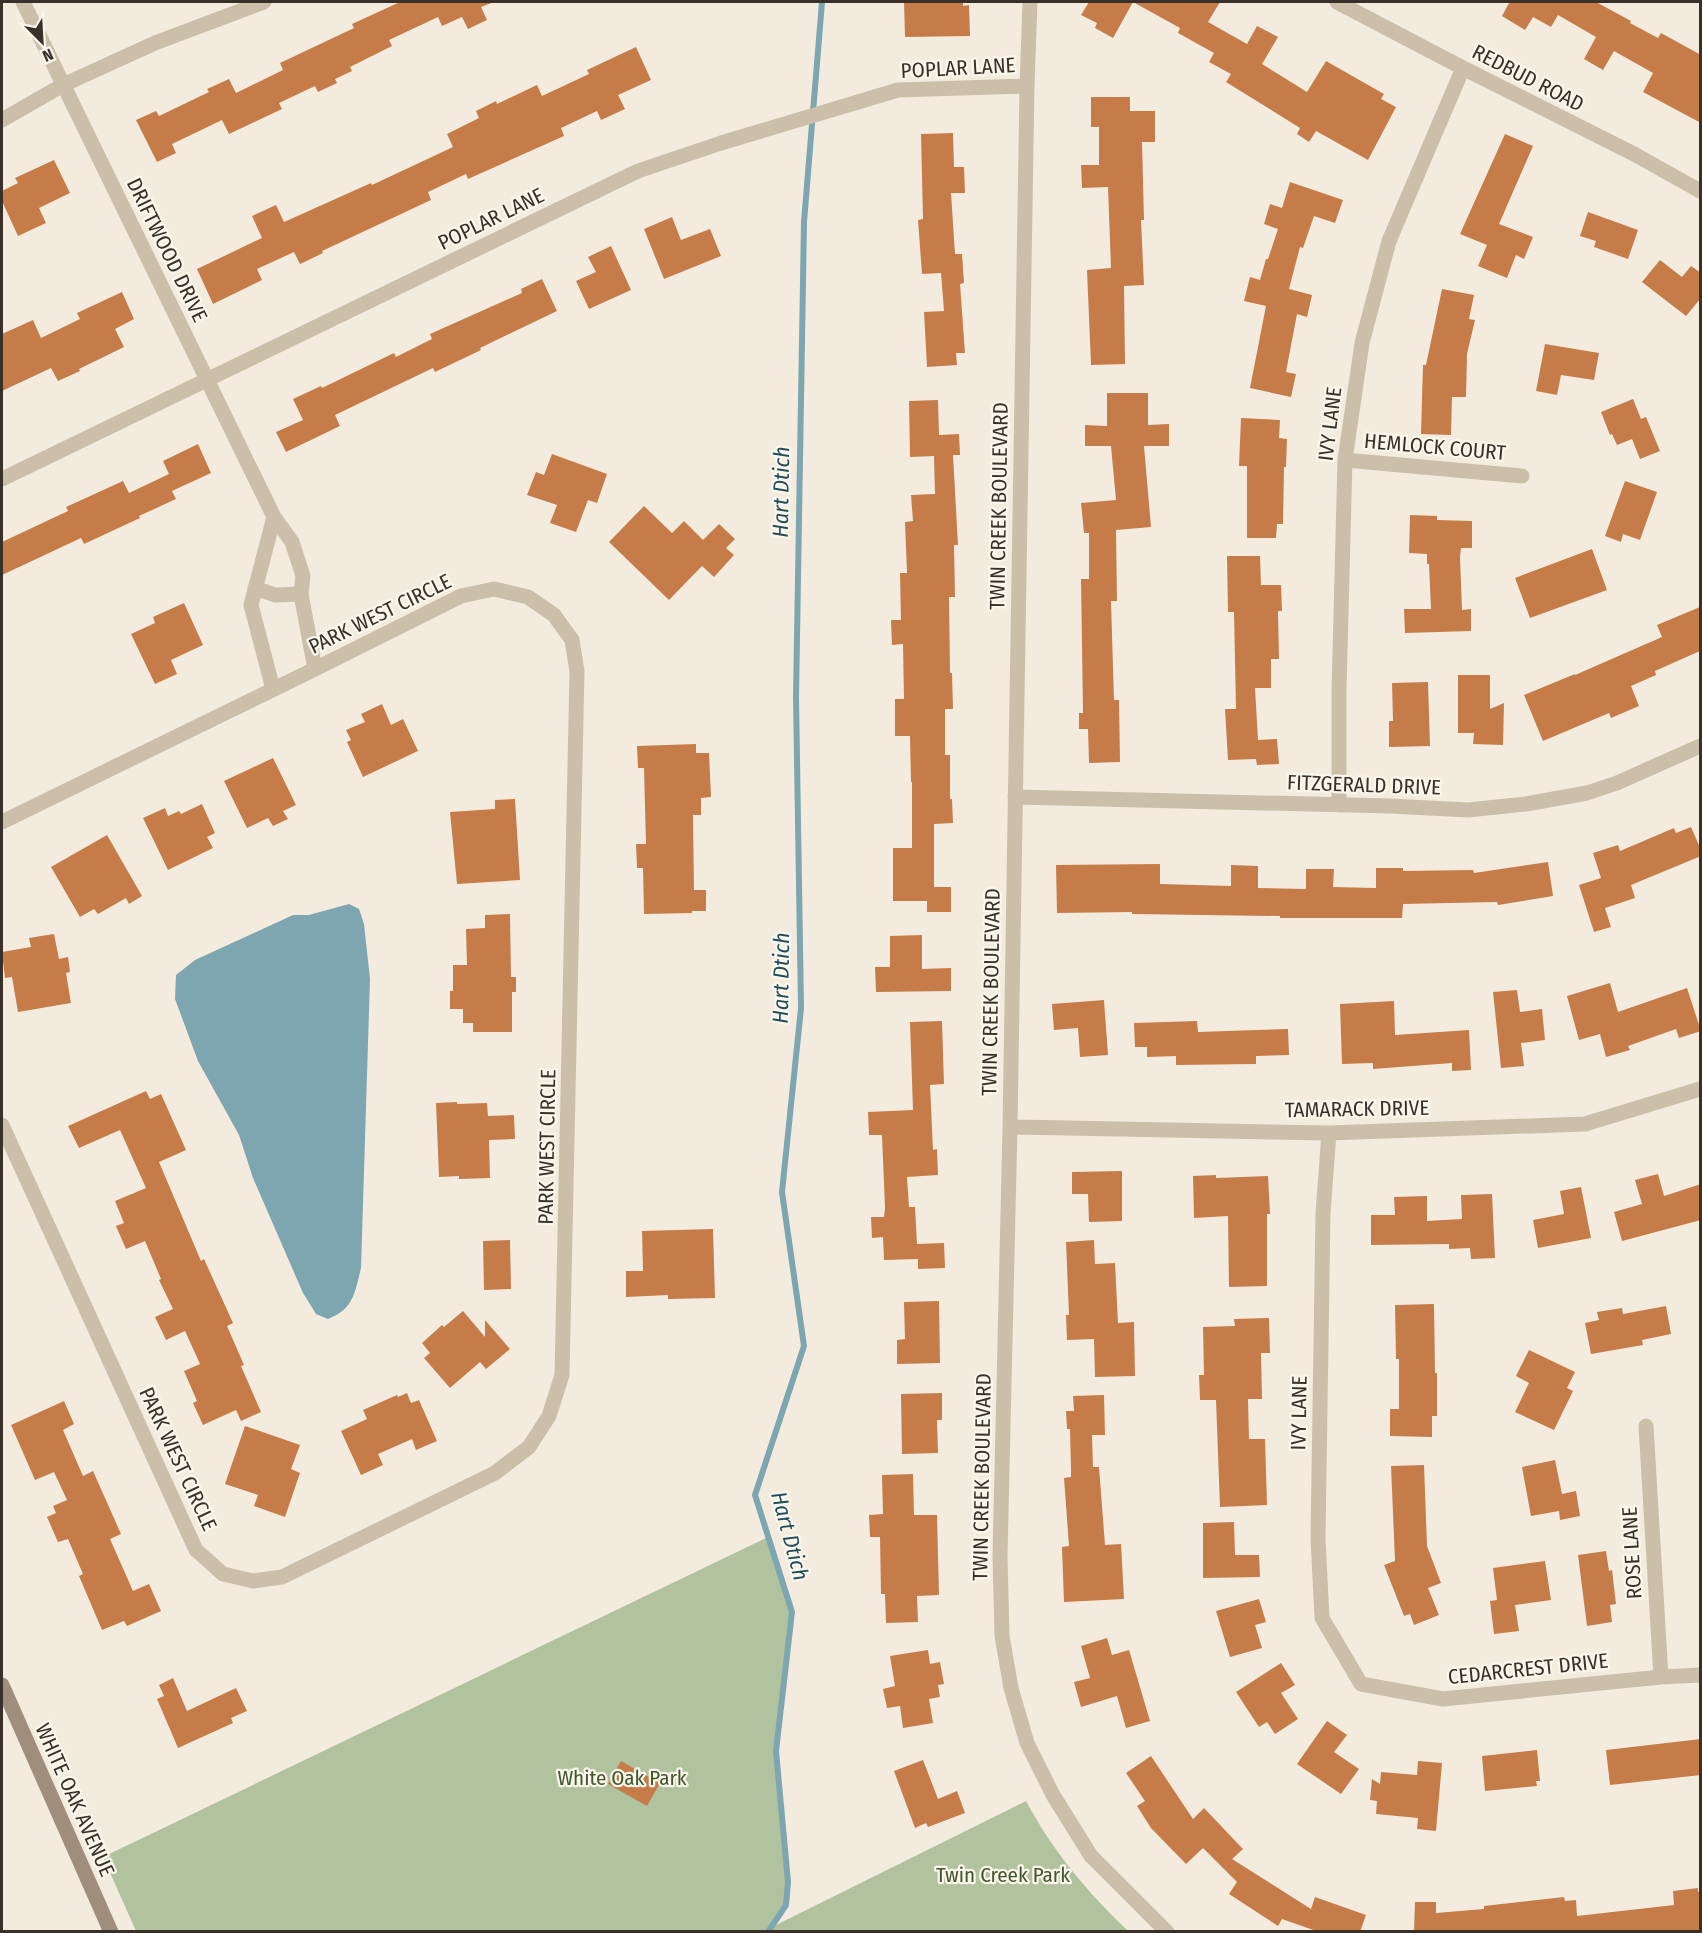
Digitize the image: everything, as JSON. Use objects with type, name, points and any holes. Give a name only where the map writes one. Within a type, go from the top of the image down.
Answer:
[{"type":"street","name":"DRIFTWOOD DRIVE","points":[[23,2],[274,517],[292,542],[303,576],[301,594],[315,669]]},
{"type":"street","points":[[2,120],[63,85],[154,43],[264,2]]},
{"type":"street","name":"TWIN CREEK BOULEVARD","points":[[1030,2],[1000,1556],[1002,1636],[1011,1688],[1027,1743],[1053,1795],[1091,1856],[1166,1931]]},
{"type":"street","name":"REDBUD ROAD","points":[[1337,2],[1634,154],[1701,191]]},
{"type":"street","name":"IVY LANE","points":[[1339,805],[1339,679],[1345,460],[1362,343],[1389,241],[1463,68]]},
{"type":"street","name":"POPLAR LANE","points":[[2,479],[638,171],[721,143],[898,90],[1027,86]]},
{"type":"street","name":"HEMLOCK COURT","points":[[1345,460],[1522,476]]},
{"type":"street","points":[[273,689],[251,605],[274,517]]},
{"type":"street","points":[[255,588],[274,595],[301,594]]},
{"type":"street","name":"PARK WEST CIRCLE","points":[[2,822],[461,596],[494,589],[528,597],[554,615],[572,640],[578,671],[562,1375],[549,1416],[529,1447],[495,1473],[282,1576],[253,1581],[223,1574],[196,1550],[2,1125]]},
{"type":"street","name":"FITZGERALD DRIVE","points":[[1015,797],[1468,810],[1561,799],[1587,793],[1617,783],[1701,746]]},
{"type":"street","name":"TAMARACK DRIVE","points":[[1010,1127],[1329,1133],[1585,1124],[1701,1089]]},
{"type":"street","name":"IVY LANE","points":[[1329,1133],[1323,1213],[1318,1504],[1322,1618],[1361,1684]]},
{"type":"street","name":"ROSE LANE","points":[[1646,1426],[1661,1677]]},
{"type":"street","name":"CEDARCREST DRIVE","points":[[1361,1684],[1443,1699],[1701,1675]]},
{"type":"street","name":"WHITE OAK AVENUE","points":[[2,1685],[111,1932]]},
{"type":"green space","name":"White Oak Park","points":[[768,1537],[792,1612],[776,1751],[788,1882],[786,1905],[770,1928],[1026,1801],[1047,1837],[1072,1870],[1128,1931],[136,1931],[103,1857]]},
{"type":"water","points":[[349,904],[359,909],[364,924],[370,979],[361,1268],[352,1299],[337,1315],[328,1319],[316,1314],[303,1293],[253,1178],[239,1135],[198,1061],[175,999],[176,975],[195,960],[293,915],[309,915]]},
{"type":"building","points":[[400,2],[494,2],[481,7],[487,20],[468,29],[462,17],[442,26],[438,17],[389,40],[392,46],[350,67],[352,71],[335,79],[337,83],[318,92],[315,86],[279,103],[282,109],[229,134],[222,120],[172,144],[176,153],[157,162],[136,120],[156,111],[159,116],[209,92],[207,89],[229,79],[236,93],[283,70],[280,63],[354,28],[352,24]]},
{"type":"building","points":[[904,2],[963,2],[963,6],[969,5],[970,36],[905,37]]},
{"type":"building","points":[[1089,2],[1133,2],[1113,38],[1095,28],[1097,23],[1081,15]]},
{"type":"building","points":[[1133,2],[1220,2],[1208,22],[1247,44],[1257,26],[1278,37],[1262,64],[1307,92],[1326,61],[1384,94],[1381,99],[1396,107],[1368,160],[1316,131],[1309,142],[1297,134],[1300,128],[1226,82],[1231,74],[1209,62],[1214,53],[1178,33],[1180,28]]},
{"type":"building","points":[[1507,2],[1596,2],[1658,38],[1661,33],[1701,55],[1701,123],[1643,92],[1653,73],[1614,51],[1603,70],[1584,59],[1596,37],[1558,15],[1551,27],[1533,17],[1525,30],[1502,16],[1509,3]]},
{"type":"building","points":[[636,47],[651,80],[618,95],[625,109],[601,120],[597,111],[561,128],[564,136],[468,179],[466,174],[428,192],[431,200],[322,251],[323,253],[300,264],[294,252],[257,269],[262,280],[213,304],[197,269],[262,238],[252,216],[276,205],[284,222],[371,183],[372,185],[453,147],[447,134],[479,118],[476,111],[537,85],[542,96],[589,74],[587,70]]},
{"type":"building","points":[[1091,97],[1130,97],[1130,111],[1155,111],[1155,142],[1142,142],[1144,220],[1141,220],[1144,285],[1124,286],[1125,364],[1091,365],[1087,270],[1111,268],[1108,187],[1082,188],[1081,165],[1099,165],[1099,127],[1091,127]]},
{"type":"building","points":[[953,133],[954,167],[964,167],[965,193],[951,193],[955,254],[962,254],[964,283],[960,284],[965,353],[956,353],[957,365],[927,367],[924,312],[944,311],[941,273],[922,274],[918,220],[923,219],[921,134]]},
{"type":"building","points":[[1505,134],[1533,146],[1499,224],[1533,237],[1524,259],[1516,255],[1507,278],[1478,266],[1487,245],[1460,234]]},
{"type":"building","points":[[54,160],[70,193],[39,208],[46,223],[18,236],[2,201],[2,191],[18,183],[15,178]]},
{"type":"building","points":[[1290,182],[1343,200],[1335,223],[1314,216],[1303,248],[1300,247],[1289,289],[1312,295],[1307,317],[1297,314],[1286,372],[1296,374],[1291,397],[1250,388],[1266,306],[1244,301],[1250,277],[1260,280],[1278,229],[1264,224],[1270,204],[1282,208]]},
{"type":"building","points":[[1588,212],[1638,230],[1628,259],[1594,247],[1596,241],[1580,236]]},
{"type":"building","points":[[672,217],[681,240],[710,229],[721,256],[664,279],[644,229]]},
{"type":"building","points":[[611,246],[631,290],[589,309],[576,281],[596,272],[588,257]]},
{"type":"building","points":[[1660,260],[1682,277],[1691,266],[1701,273],[1701,298],[1686,316],[1642,282]]},
{"type":"building","points":[[542,279],[557,311],[435,372],[433,368],[335,415],[340,426],[286,452],[276,432],[303,420],[293,399],[321,386],[322,388],[394,353],[396,357],[432,339],[430,334],[522,293],[521,289]]},
{"type":"building","points":[[1442,289],[1474,295],[1469,319],[1475,320],[1467,354],[1466,397],[1452,397],[1451,435],[1421,434],[1423,365],[1426,365]]},
{"type":"building","points":[[122,292],[134,319],[115,329],[124,347],[58,381],[51,368],[2,391],[2,334],[33,320],[41,338],[80,319],[77,313]]},
{"type":"building","points":[[1545,344],[1599,353],[1594,380],[1561,375],[1557,395],[1536,391]]},
{"type":"building","points":[[1107,393],[1148,393],[1148,425],[1169,424],[1169,446],[1144,446],[1151,527],[1116,530],[1117,601],[1111,601],[1114,700],[1119,700],[1120,762],[1089,763],[1088,729],[1079,729],[1079,713],[1083,713],[1081,579],[1089,579],[1089,533],[1084,533],[1081,503],[1116,500],[1111,446],[1085,446],[1085,425],[1107,426]]},
{"type":"building","points":[[1633,399],[1641,419],[1646,417],[1660,451],[1640,459],[1632,439],[1617,445],[1612,434],[1610,435],[1601,412]]},
{"type":"building","points":[[938,400],[939,435],[959,434],[960,455],[953,455],[958,545],[954,545],[955,597],[949,597],[953,709],[945,709],[945,755],[950,755],[950,799],[952,799],[953,823],[934,824],[934,887],[951,887],[951,912],[927,912],[927,901],[893,901],[893,848],[912,848],[912,782],[910,736],[895,736],[895,699],[904,699],[903,644],[892,645],[891,620],[901,620],[900,573],[907,573],[905,522],[913,521],[911,495],[935,494],[934,456],[910,457],[909,401]]},
{"type":"building","points":[[1241,418],[1280,420],[1279,438],[1287,439],[1283,524],[1277,524],[1276,538],[1247,538],[1247,466],[1239,466]]},
{"type":"building","points":[[198,444],[211,473],[172,491],[176,499],[84,544],[81,538],[2,575],[2,542],[68,511],[66,507],[123,481],[129,493],[169,474],[163,461]]},
{"type":"building","points":[[552,454],[607,474],[597,503],[588,500],[576,532],[550,523],[557,505],[527,495],[536,472],[544,475]]},
{"type":"building","points":[[1625,481],[1657,492],[1640,540],[1623,534],[1621,542],[1605,536]]},
{"type":"building","points":[[644,506],[672,533],[684,521],[703,540],[719,524],[735,539],[726,548],[734,555],[714,577],[702,566],[669,600],[609,542]]},
{"type":"building","points":[[1410,515],[1437,516],[1437,520],[1472,521],[1472,548],[1461,548],[1460,557],[1462,610],[1471,609],[1471,631],[1405,633],[1404,609],[1431,609],[1427,554],[1409,553]]},
{"type":"building","points":[[1592,549],[1607,590],[1530,618],[1515,578]]},
{"type":"building","points":[[1227,556],[1260,556],[1261,585],[1281,585],[1282,611],[1278,611],[1279,659],[1271,659],[1271,688],[1255,688],[1258,740],[1277,739],[1279,764],[1257,765],[1256,759],[1228,760],[1225,709],[1236,709],[1234,612],[1228,612]]},
{"type":"building","points":[[184,603],[203,645],[171,660],[177,674],[155,684],[131,634],[155,623],[153,617]]},
{"type":"building","points":[[1700,607],[1700,651],[1655,671],[1656,675],[1631,686],[1639,706],[1611,718],[1609,713],[1543,741],[1524,695],[1662,637],[1657,625]]},
{"type":"building","points":[[1458,675],[1490,675],[1490,709],[1504,703],[1503,745],[1473,744],[1474,733],[1458,733]]},
{"type":"building","points":[[1428,682],[1430,746],[1389,747],[1389,721],[1393,721],[1392,683]]},
{"type":"building","points":[[382,704],[391,725],[403,719],[418,751],[363,777],[347,742],[351,740],[346,730],[365,722],[361,714]]},
{"type":"building","points":[[696,744],[696,753],[709,753],[711,797],[701,798],[701,815],[693,815],[694,890],[706,890],[706,911],[644,914],[643,868],[637,868],[636,844],[646,844],[644,768],[638,768],[637,746]]},
{"type":"building","points":[[273,758],[296,805],[283,811],[288,819],[273,826],[268,818],[247,828],[224,781]]},
{"type":"building","points":[[515,799],[520,880],[457,884],[450,812],[495,809],[495,800]]},
{"type":"building","points":[[202,804],[215,833],[207,837],[213,848],[168,870],[143,818],[165,808],[168,816],[179,811],[181,814]]},
{"type":"building","points":[[1691,827],[1701,850],[1701,856],[1631,885],[1635,898],[1605,908],[1611,927],[1594,932],[1579,885],[1601,878],[1593,853],[1618,845],[1620,851],[1674,828],[1676,833]]},
{"type":"building","points":[[107,835],[142,896],[129,904],[126,898],[98,914],[94,909],[80,917],[51,867]]},
{"type":"building","points":[[1548,862],[1553,896],[1498,905],[1497,902],[1403,904],[1402,918],[1280,918],[1280,916],[1132,914],[1132,912],[1057,913],[1056,865],[1160,864],[1160,884],[1231,886],[1231,865],[1258,866],[1258,888],[1306,889],[1306,869],[1334,869],[1333,887],[1376,888],[1376,868],[1403,868],[1403,871],[1473,870],[1474,873]]},
{"type":"building","points":[[510,914],[511,977],[516,977],[516,992],[512,992],[512,1032],[473,1032],[473,1023],[463,1023],[463,1009],[450,1009],[453,965],[467,965],[466,929],[485,928],[485,915]]},
{"type":"building","points":[[54,934],[59,959],[68,957],[70,972],[66,973],[71,1003],[18,1012],[12,977],[5,978],[2,952],[31,947],[29,938]]},
{"type":"building","points":[[922,935],[922,969],[951,968],[951,991],[876,992],[875,967],[890,967],[890,936]]},
{"type":"building","points":[[1610,983],[1618,1012],[1687,988],[1701,1031],[1679,1038],[1676,1029],[1628,1046],[1630,1050],[1606,1057],[1600,1034],[1579,1040],[1567,996]]},
{"type":"building","points":[[1517,990],[1520,1012],[1542,1009],[1545,1040],[1521,1043],[1524,1066],[1501,1068],[1493,992]]},
{"type":"building","points":[[1104,1000],[1108,1055],[1080,1057],[1078,1028],[1054,1030],[1052,1004]]},
{"type":"building","points":[[1394,1001],[1395,1035],[1469,1030],[1471,1070],[1452,1071],[1452,1063],[1373,1069],[1373,1063],[1342,1064],[1340,1004]]},
{"type":"building","points":[[942,1021],[944,1084],[930,1085],[933,1150],[937,1149],[938,1175],[907,1177],[909,1207],[915,1207],[917,1244],[944,1243],[945,1268],[918,1269],[918,1259],[884,1260],[883,1237],[872,1238],[871,1217],[884,1217],[885,1208],[882,1135],[869,1135],[868,1112],[913,1110],[910,1022]]},
{"type":"building","points":[[1197,1021],[1198,1032],[1288,1029],[1289,1055],[1256,1056],[1256,1064],[1176,1065],[1176,1056],[1147,1057],[1147,1047],[1135,1047],[1134,1023]]},
{"type":"building","points":[[146,1091],[150,1099],[161,1094],[186,1150],[159,1162],[201,1261],[204,1259],[233,1323],[227,1326],[261,1412],[241,1421],[236,1410],[203,1425],[193,1403],[197,1401],[184,1371],[200,1364],[185,1331],[166,1340],[155,1317],[173,1309],[159,1280],[161,1279],[145,1241],[126,1249],[116,1226],[124,1223],[115,1201],[146,1188],[120,1130],[79,1148],[68,1126]]},
{"type":"building","points":[[457,1102],[457,1104],[487,1103],[488,1116],[514,1115],[515,1139],[489,1140],[490,1178],[439,1177],[436,1103]]},
{"type":"building","points":[[1122,1171],[1122,1221],[1089,1222],[1088,1194],[1072,1194],[1072,1172]]},
{"type":"building","points":[[1658,1174],[1664,1196],[1701,1184],[1701,1220],[1622,1241],[1614,1212],[1642,1204],[1635,1180]]},
{"type":"building","points":[[1216,1175],[1216,1178],[1268,1176],[1270,1214],[1267,1214],[1267,1286],[1229,1287],[1228,1216],[1194,1218],[1193,1176]]},
{"type":"building","points":[[1581,1187],[1591,1238],[1538,1248],[1533,1220],[1564,1214],[1560,1191]]},
{"type":"building","points":[[1492,1194],[1495,1258],[1471,1259],[1470,1248],[1449,1249],[1449,1244],[1371,1245],[1371,1215],[1395,1215],[1394,1197],[1427,1196],[1427,1221],[1462,1219],[1461,1195]]},
{"type":"building","points":[[713,1229],[715,1298],[668,1299],[668,1295],[626,1297],[626,1271],[643,1271],[642,1231]]},
{"type":"building","points":[[510,1240],[511,1289],[484,1290],[483,1241]]},
{"type":"building","points":[[1094,1240],[1095,1264],[1115,1263],[1118,1323],[1134,1322],[1135,1376],[1095,1377],[1094,1339],[1067,1340],[1066,1315],[1069,1315],[1066,1242]]},
{"type":"building","points":[[939,1301],[940,1363],[897,1364],[897,1340],[905,1339],[904,1302]]},
{"type":"building","points":[[1434,1304],[1437,1416],[1432,1416],[1432,1437],[1390,1436],[1390,1409],[1399,1409],[1399,1359],[1396,1359],[1395,1305]]},
{"type":"building","points":[[1666,1306],[1671,1334],[1642,1340],[1643,1345],[1591,1354],[1585,1323],[1599,1320],[1597,1312],[1622,1308],[1623,1314]]},
{"type":"building","points":[[463,1311],[485,1337],[485,1320],[510,1349],[486,1369],[480,1362],[450,1388],[424,1358],[430,1353],[422,1343],[442,1325],[444,1327]]},
{"type":"building","points":[[1269,1318],[1270,1353],[1261,1353],[1262,1399],[1248,1399],[1249,1439],[1265,1439],[1267,1505],[1220,1507],[1216,1400],[1200,1400],[1199,1375],[1204,1375],[1203,1327],[1235,1326],[1234,1319]]},
{"type":"building","points":[[1529,1350],[1575,1372],[1567,1388],[1573,1391],[1554,1430],[1515,1412],[1529,1383],[1516,1376]]},
{"type":"building","points":[[407,1393],[411,1403],[419,1400],[437,1441],[416,1450],[412,1439],[378,1454],[383,1465],[361,1475],[341,1431],[367,1419],[363,1410]]},
{"type":"building","points":[[942,1393],[942,1420],[937,1420],[938,1453],[902,1454],[901,1394]]},
{"type":"building","points":[[1104,1395],[1105,1435],[1092,1435],[1093,1467],[1099,1467],[1105,1545],[1121,1544],[1124,1599],[1064,1602],[1062,1547],[1069,1546],[1064,1478],[1071,1477],[1070,1429],[1067,1429],[1066,1411],[1074,1411],[1073,1396]]},
{"type":"building","points":[[64,1401],[74,1424],[63,1430],[83,1476],[93,1471],[121,1534],[110,1539],[133,1591],[149,1584],[161,1611],[127,1626],[124,1621],[102,1630],[79,1576],[83,1574],[68,1539],[58,1542],[47,1517],[56,1513],[53,1506],[67,1500],[54,1472],[35,1480],[11,1425]]},
{"type":"building","points":[[245,1426],[300,1445],[291,1469],[300,1473],[285,1517],[254,1506],[258,1495],[225,1484]]},
{"type":"building","points":[[1555,1460],[1562,1494],[1576,1491],[1580,1516],[1560,1520],[1559,1511],[1531,1516],[1522,1467]]},
{"type":"building","points":[[1424,1465],[1427,1546],[1441,1583],[1428,1588],[1439,1615],[1414,1625],[1410,1614],[1404,1616],[1384,1565],[1395,1561],[1391,1466]]},
{"type":"building","points":[[913,1474],[914,1515],[937,1515],[939,1595],[917,1596],[918,1622],[886,1623],[885,1594],[881,1594],[880,1537],[870,1537],[869,1515],[883,1514],[882,1475]]},
{"type":"building","points":[[1234,1522],[1235,1555],[1259,1555],[1260,1577],[1203,1578],[1203,1523]]},
{"type":"building","points":[[1606,1551],[1609,1571],[1612,1570],[1616,1604],[1610,1605],[1612,1622],[1587,1626],[1578,1555]]},
{"type":"building","points":[[1545,1561],[1551,1600],[1515,1605],[1519,1631],[1494,1634],[1490,1601],[1497,1600],[1493,1568]]},
{"type":"building","points":[[1259,1599],[1266,1622],[1255,1625],[1262,1648],[1230,1657],[1216,1611]]},
{"type":"building","points":[[1107,1638],[1112,1655],[1129,1650],[1150,1721],[1126,1728],[1117,1696],[1081,1707],[1074,1682],[1090,1678],[1081,1646]]},
{"type":"building","points":[[928,1650],[930,1664],[940,1662],[944,1684],[938,1685],[940,1697],[929,1699],[933,1723],[903,1728],[900,1706],[887,1708],[883,1689],[895,1686],[890,1656]]},
{"type":"building","points":[[1281,1663],[1295,1685],[1281,1693],[1298,1719],[1275,1734],[1267,1722],[1259,1727],[1236,1692]]},
{"type":"building","points":[[173,1678],[187,1711],[236,1688],[247,1711],[231,1718],[233,1723],[178,1748],[157,1699],[164,1696],[159,1685]]},
{"type":"building","points":[[1327,1721],[1347,1735],[1334,1752],[1359,1769],[1341,1794],[1297,1764]]},
{"type":"building","points":[[1701,1739],[1701,1775],[1610,1785],[1606,1750]]},
{"type":"building","points":[[1537,1750],[1540,1781],[1536,1781],[1537,1786],[1485,1791],[1482,1756]]},
{"type":"building","points":[[1151,1756],[1193,1819],[1204,1808],[1243,1849],[1232,1859],[1311,1909],[1315,1897],[1366,1915],[1360,1932],[1319,1932],[1282,1919],[1278,1926],[1229,1894],[1237,1882],[1203,1848],[1186,1864],[1151,1828],[1137,1806],[1145,1801],[1126,1773]]},
{"type":"building","points":[[923,1760],[938,1799],[957,1791],[965,1813],[928,1827],[926,1823],[915,1828],[894,1771]]},
{"type":"building","points":[[621,1761],[660,1783],[647,1806],[608,1784]]},
{"type":"building","points":[[1418,1761],[1442,1763],[1436,1831],[1417,1829],[1418,1818],[1376,1814],[1377,1801],[1370,1800],[1372,1779],[1380,1784],[1381,1772],[1417,1775]]},
{"type":"building","points":[[1698,1888],[1698,1892],[1700,1891],[1700,1932],[1414,1932],[1415,1902],[1436,1902],[1436,1913],[1484,1909],[1484,1906],[1564,1897],[1565,1901],[1576,1900],[1577,1916],[1674,1905],[1673,1891]]},
{"type":"waterway","name":"Hart Dtich","points":[[768,1932],[786,1905],[788,1882],[776,1751],[792,1612],[755,1495],[804,1346],[782,1192],[801,1008],[796,697],[804,222],[822,2]]},
{"type":"park label","name":"Twin Creek Park","points":[[1003,1875]]}]
